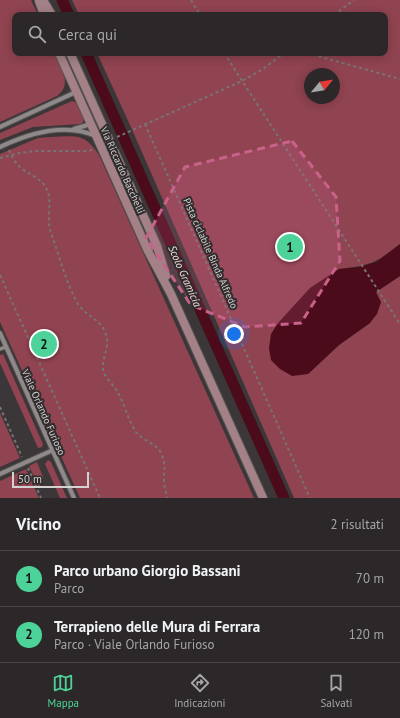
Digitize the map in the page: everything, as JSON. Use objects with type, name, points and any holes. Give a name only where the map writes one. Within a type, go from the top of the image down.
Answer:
[{"type":"main road","points":[[39,0],[43,12]]},
{"type":"main road","points":[[43,0],[50,12]]},
{"type":"main road","name":"Via Riccardo Bacchelli","points":[[60,56],[148,251],[171,294],[263,498]]},
{"type":"main road","name":"Via Riccardo Bacchelli","points":[[71,56],[100,120],[112,140],[157,246],[171,294]]},
{"type":"main road","points":[[77,92],[86,88]]},
{"type":"main road","points":[[91,124],[100,120]]},
{"type":"street","points":[[0,127],[77,92]]},
{"type":"street","points":[[70,130],[91,124]]},
{"type":"street","points":[[0,147],[25,136],[50,130],[70,130],[90,133],[97,136]]},
{"type":"street","name":"Viale Orlando Furioso","points":[[0,333],[74,498]]},
{"type":"street","points":[[0,474],[53,450]]},
{"type":"lane","points":[[0,349],[6,346]]},
{"type":"path","points":[[190,0],[198,12]]},
{"type":"path","points":[[338,12],[354,0]]},
{"type":"path","points":[[226,56],[400,324]]},
{"type":"path","points":[[112,140],[242,81],[263,69],[280,56]]},
{"type":"path","points":[[318,56],[400,78]]},
{"type":"path","name":"Pista ciclabile Binda Alfredo","points":[[145,124],[310,498]]},
{"type":"path","points":[[6,144],[21,168],[38,178],[46,188],[49,200],[49,226],[70,287],[81,309],[98,322],[105,331],[108,342],[106,355],[102,364],[104,375],[119,393],[137,432],[154,444],[160,451],[164,460],[164,480],[168,498]]},
{"type":"path","points":[[0,158],[35,151],[89,151],[101,146]]},
{"type":"path","points":[[0,275],[100,498]]},
{"type":"path","points":[[0,407],[41,498]]},
{"type":"highlighted area","points":[[292,141],[336,197],[340,261],[301,323],[245,327],[191,305],[146,238],[185,167]]},
{"type":"shaded area","points":[[0,0],[31,0],[37,12],[12,12],[12,56],[56,56],[64,76],[64,87],[62,92],[57,96],[0,122]]},
{"type":"shaded area","points":[[72,0],[400,0],[400,244],[385,256],[365,265],[339,269],[308,374],[339,345],[370,323],[376,292],[400,276],[400,498],[294,498],[98,56],[388,56],[388,12],[78,12]]},
{"type":"shaded area","points":[[72,101],[78,103],[85,117],[81,124],[33,127],[0,140],[0,133]]},
{"type":"shaded area","points":[[78,137],[88,142],[99,155],[254,498],[80,498],[0,322],[0,154],[38,138]]},
{"type":"shaded area","points":[[400,244],[400,276],[376,292],[381,302],[377,314],[370,323],[339,345],[308,374],[292,376],[280,369],[271,360],[269,348],[271,334],[278,323],[310,288],[339,269],[359,267],[376,262]]},
{"type":"shaded area","points":[[3,354],[43,444],[42,447],[38,448],[0,363],[0,355]]},
{"type":"shaded area","points":[[0,413],[20,458],[0,467]]},
{"type":"shaded area","points":[[48,460],[51,462],[67,498],[60,498],[45,464]]},
{"type":"shaded area","points":[[37,462],[43,477],[39,488],[29,466]]},
{"type":"shaded area","points":[[26,469],[39,498],[0,498],[0,481]]},
{"type":"waterway","name":"Scolo Gramicia","points":[[62,0],[68,12]]},
{"type":"waterway","name":"Scolo Gramicia","points":[[87,56],[284,498]]},
{"type":"place","name":"Parco urbano Giorgio Bassani","points":[[290,247]]},
{"type":"place","name":"Terrapieno delle Mura di Ferrara","points":[[44,344]]}]
